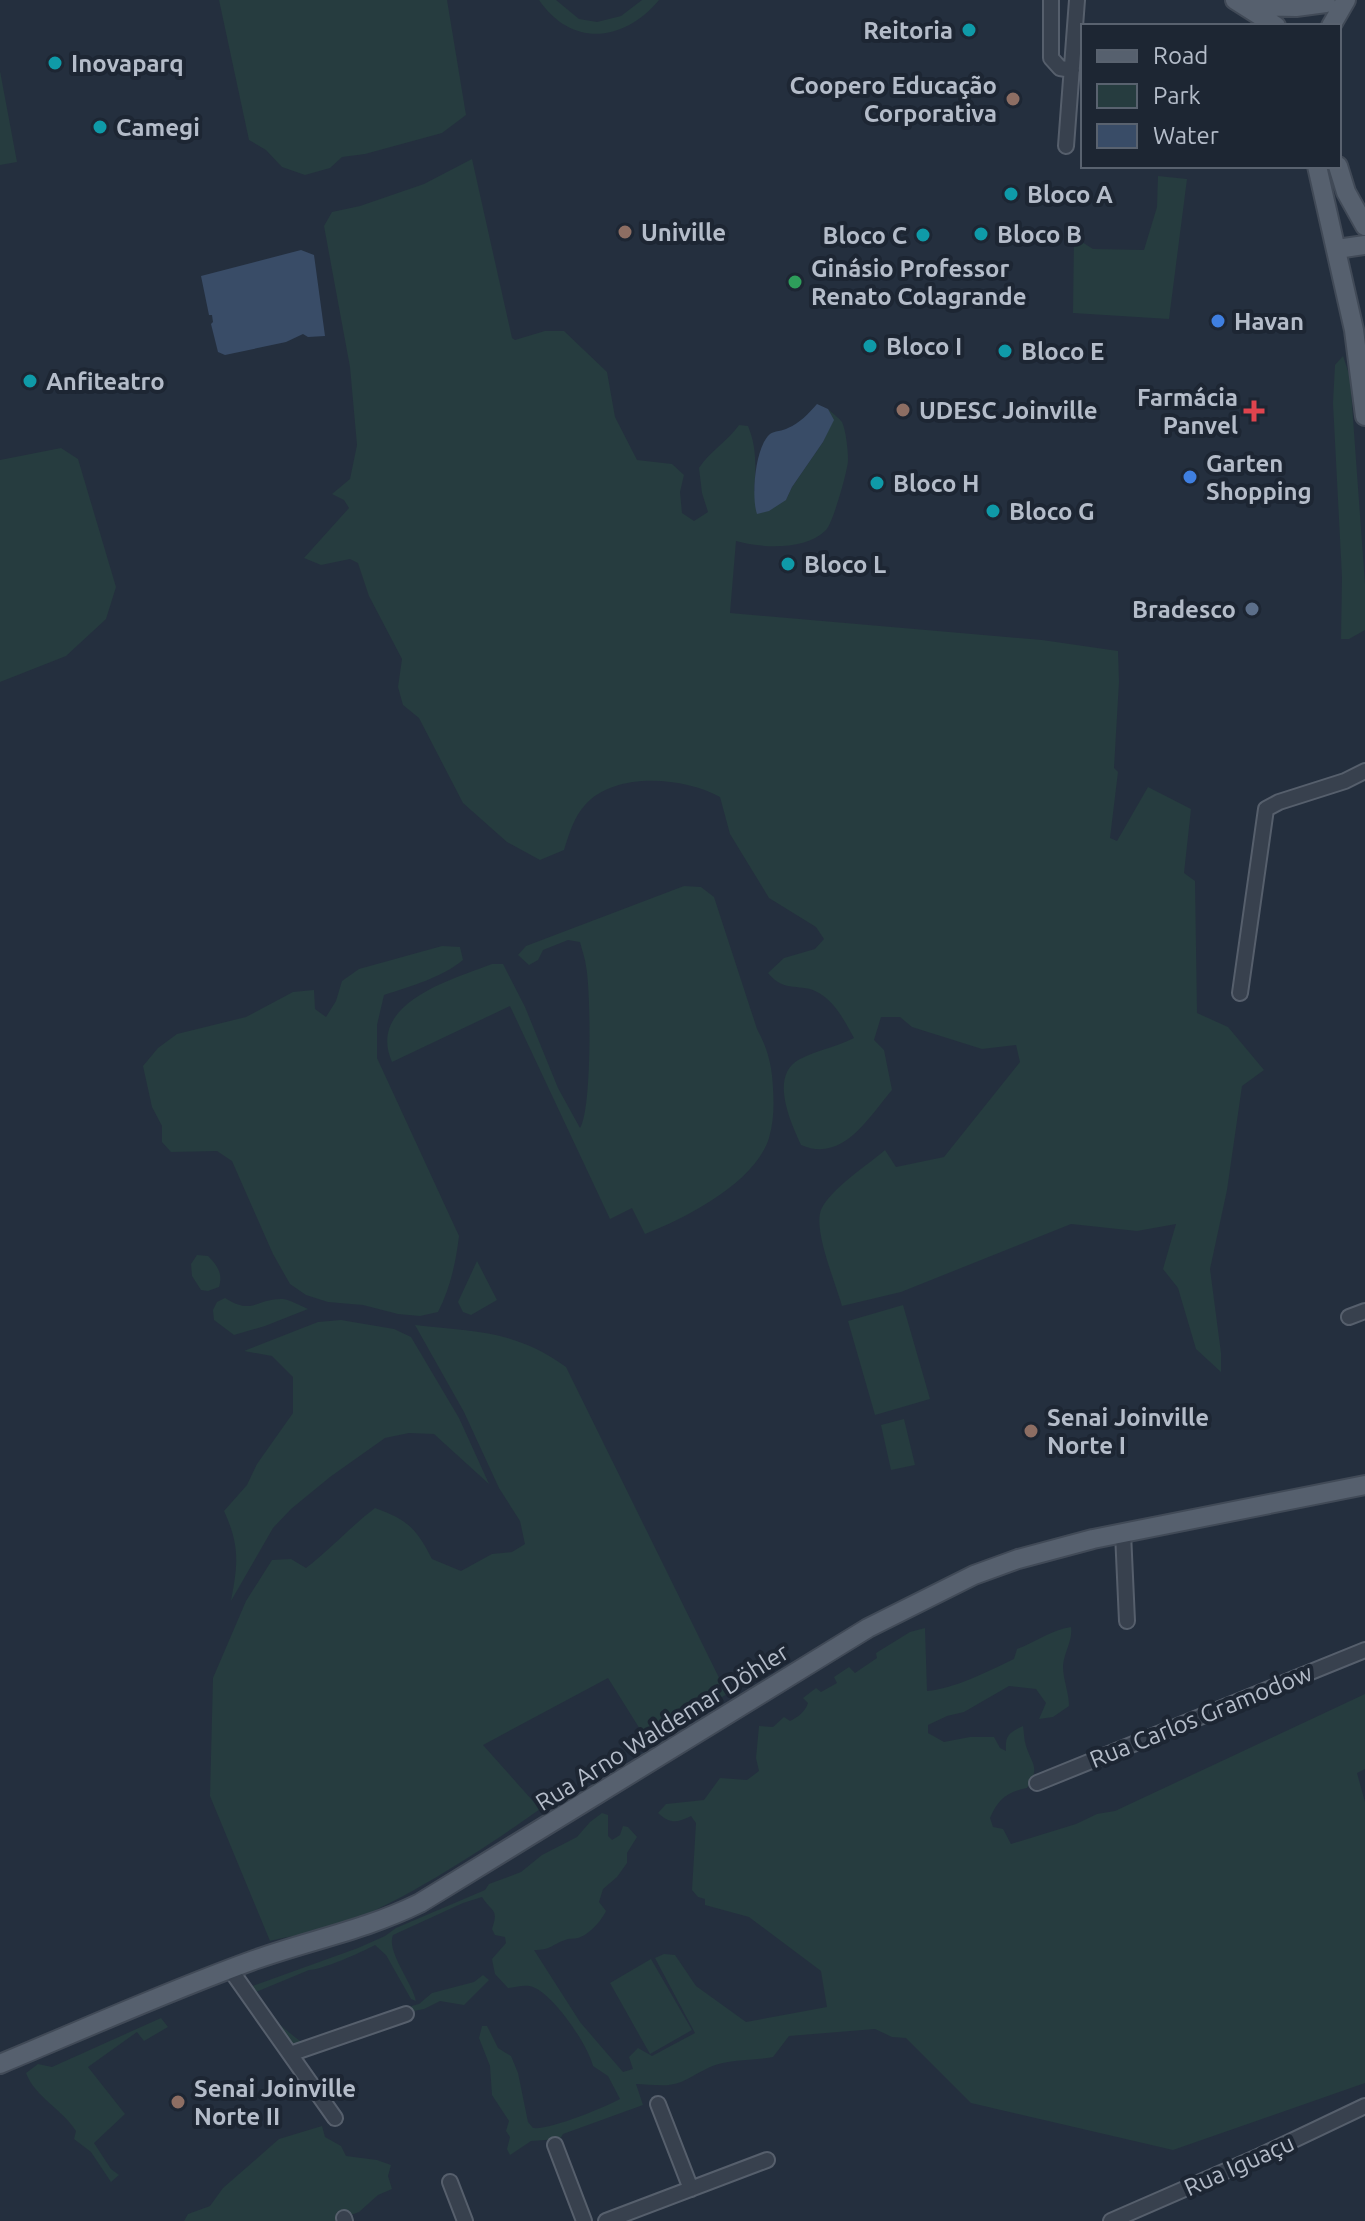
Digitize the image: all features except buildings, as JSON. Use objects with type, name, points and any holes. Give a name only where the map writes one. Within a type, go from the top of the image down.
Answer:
[{"type":"main road","points":[[1332,24],[1346,0]]},
{"type":"main road","points":[[1247,2],[1296,7],[1328,1],[1325,24]]},
{"type":"main road","points":[[1247,2],[1274,24]]},
{"type":"main road","points":[[1317,168],[1354,330],[1365,416]]},
{"type":"main road","points":[[1339,168],[1346,192],[1365,226]]},
{"type":"main road","points":[[1337,249],[1365,245]]},
{"type":"main road","name":"Rua Arno Waldemar Döhler","points":[[0,2064],[230,1969],[370,1925],[420,1903],[868,1628],[937,1592],[1018,1559],[1123,1533],[1365,1485]]},
{"type":"street","points":[[1051,0],[1051,58],[1060,68],[1072,70]]},
{"type":"street","points":[[1066,146],[1077,0]]},
{"type":"street","points":[[1240,993],[1266,809],[1365,771]]},
{"type":"street","points":[[1345,781],[1365,783]]},
{"type":"street","points":[[1349,1317],[1365,1311]]},
{"type":"street","points":[[1123,1533],[1127,1621]]},
{"type":"street","name":"Rua Carlos Gramodow","points":[[1037,1783],[1365,1650]]},
{"type":"street","points":[[230,1969],[335,2118]]},
{"type":"street","points":[[290,2054],[406,2014]]},
{"type":"street","points":[[658,2104],[691,2189]]},
{"type":"street","name":"Rua Iguaçu","points":[[1111,2221],[1365,2106]]},
{"type":"street","points":[[555,2145],[584,2221]]},
{"type":"street","points":[[606,2221],[767,2160]]},
{"type":"street","points":[[450,2182],[465,2221]]},
{"type":"green space","points":[[219,0],[447,0],[466,115],[442,133],[365,154],[342,157],[330,168],[305,175],[282,167],[266,150],[249,140]]},
{"type":"green space","points":[[539,0],[556,0],[579,19],[597,22],[621,16],[642,0],[659,0],[630,24],[598,34],[567,26],[552,16]]},
{"type":"green space","points":[[0,71],[17,162],[0,165]]},
{"type":"green space","points":[[472,159],[512,338],[515,340],[545,331],[564,331],[607,372],[615,417],[637,460],[672,464],[684,475],[680,492],[682,513],[694,521],[708,512],[699,468],[739,425],[748,426],[753,442],[754,491],[786,500],[823,442],[833,420],[828,409],[842,422],[848,460],[840,496],[829,525],[817,537],[795,545],[770,546],[736,541],[730,613],[1042,640],[1118,651],[1114,768],[1118,772],[1110,838],[1117,841],[1148,787],[1191,809],[1184,873],[1195,881],[1197,1013],[1228,1027],[1264,1070],[1242,1086],[1227,1190],[1210,1269],[1221,1372],[1196,1349],[1178,1288],[1163,1269],[1176,1224],[1137,1231],[1071,1224],[901,1292],[842,1306],[820,1230],[819,1219],[826,1202],[885,1150],[896,1167],[944,1157],[1020,1062],[1016,1045],[982,1049],[912,1027],[900,1017],[881,1017],[874,1040],[884,1050],[892,1090],[864,1124],[842,1143],[816,1149],[801,1145],[785,1099],[786,1076],[791,1066],[800,1059],[854,1038],[840,1013],[825,997],[812,990],[787,986],[768,973],[784,958],[815,949],[824,939],[816,927],[769,898],[730,834],[720,797],[688,785],[631,782],[598,794],[585,805],[575,820],[564,850],[540,860],[507,842],[463,803],[419,718],[403,705],[398,687],[402,659],[369,596],[358,563],[350,559],[321,565],[304,558],[349,508],[344,500],[332,494],[350,479],[357,445],[350,367],[324,226],[332,212],[360,206],[424,184]]},
{"type":"green space","points":[[1158,176],[1187,179],[1169,319],[1073,313],[1074,237],[1093,249],[1144,250],[1157,207]]},
{"type":"green space","points":[[1343,356],[1350,377],[1365,584],[1365,630],[1349,639],[1341,639],[1342,577],[1333,403],[1335,365]]},
{"type":"green space","points":[[61,448],[78,459],[116,587],[106,619],[66,656],[0,682],[0,460]]},
{"type":"green space","points":[[684,886],[701,887],[714,897],[769,1058],[773,1119],[761,1154],[734,1184],[680,1219],[645,1234],[632,1208],[610,1219],[510,1006],[392,1062],[387,1041],[391,1024],[402,1009],[418,996],[456,977],[492,964],[503,964],[525,1007],[558,1088],[580,1128],[587,1099],[589,1023],[588,979],[580,942],[568,940],[543,950],[538,960],[529,965],[518,955],[526,946]]},
{"type":"green space","points":[[442,946],[460,947],[463,960],[435,977],[384,995],[377,1025],[377,1058],[459,1236],[446,1294],[438,1312],[420,1316],[328,1302],[306,1295],[290,1284],[273,1254],[232,1161],[217,1151],[171,1152],[162,1142],[162,1126],[152,1107],[143,1066],[158,1048],[177,1034],[246,1017],[293,992],[314,990],[315,1009],[326,1017],[336,1001],[342,981],[359,969]]},
{"type":"green space","points":[[197,1255],[208,1256],[219,1270],[219,1287],[201,1290],[192,1276],[191,1264]]},
{"type":"green space","points":[[477,1261],[497,1300],[471,1315],[463,1312],[458,1302]]},
{"type":"green space","points":[[225,1298],[242,1306],[283,1299],[308,1309],[234,1335],[214,1320],[213,1310],[217,1302]]},
{"type":"green space","points":[[903,1305],[930,1399],[875,1415],[848,1321]]},
{"type":"green space","points":[[341,1320],[394,1329],[411,1337],[459,1418],[489,1484],[434,1434],[409,1433],[385,1438],[330,1477],[273,1528],[231,1601],[236,1555],[224,1511],[247,1485],[257,1464],[293,1413],[293,1377],[272,1356],[244,1351],[318,1322]]},
{"type":"green space","points":[[415,1325],[512,1339],[566,1367],[727,1694],[648,1742],[608,1678],[483,1745],[540,1809],[468,1858],[389,1904],[337,1927],[270,1941],[210,1796],[213,1678],[246,1601],[272,1560],[291,1559],[306,1568],[375,1508],[410,1526],[432,1559],[461,1571],[492,1554],[512,1552],[525,1544],[520,1521],[499,1488],[464,1412]]},
{"type":"green space","points":[[904,1419],[915,1465],[891,1470],[881,1425]]},
{"type":"green space","points":[[1071,1627],[1063,1666],[1069,1706],[1053,1717],[1039,1719],[1046,1703],[1036,1689],[1009,1686],[964,1712],[928,1725],[928,1733],[944,1742],[994,1737],[1000,1748],[1006,1751],[1008,1736],[1023,1726],[1025,1744],[1034,1767],[1033,1775],[1027,1788],[1009,1794],[1000,1801],[990,1818],[993,1827],[1003,1829],[1011,1844],[1076,1824],[1097,1814],[1115,1811],[1365,1694],[1365,1769],[1357,1773],[1365,1802],[1365,2083],[1173,2150],[971,2103],[906,2038],[892,2037],[875,2029],[789,2036],[773,2057],[721,2063],[676,2084],[636,2084],[643,2105],[563,2134],[560,2139],[531,2141],[510,2155],[507,2149],[510,2137],[506,2131],[509,2121],[492,2095],[490,2066],[479,2038],[482,2026],[487,2026],[498,2048],[511,2056],[518,2073],[528,2122],[533,2128],[564,2122],[620,2099],[608,2076],[593,2066],[577,2034],[551,2000],[530,1986],[508,1988],[495,1974],[492,1959],[506,1943],[505,1937],[495,1935],[492,1929],[495,1914],[482,1897],[393,1935],[396,1958],[416,2001],[411,1999],[386,1955],[375,1945],[256,1992],[276,2020],[302,2042],[419,2004],[432,1993],[474,1982],[483,1975],[489,1980],[464,2005],[440,2001],[424,2009],[301,2048],[291,2046],[247,1988],[358,1948],[396,1928],[485,1890],[489,1884],[521,1872],[542,1855],[577,1837],[602,1813],[608,1815],[608,1836],[612,1840],[620,1835],[623,1826],[637,1837],[627,1853],[627,1863],[603,1889],[599,1902],[606,1911],[595,1927],[582,1936],[534,1950],[580,2022],[623,2072],[633,2069],[629,2057],[638,2048],[652,2056],[695,2033],[655,1958],[664,1954],[675,1955],[696,1986],[746,2022],[827,2007],[821,1971],[749,1917],[705,1905],[705,1899],[698,1897],[692,1890],[696,1823],[691,1816],[674,1821],[658,1813],[666,1804],[704,1800],[720,1778],[747,1780],[759,1771],[756,1758],[759,1726],[773,1727],[784,1717],[790,1721],[796,1718],[808,1703],[803,1698],[816,1688],[821,1692],[837,1683],[834,1677],[849,1667],[855,1673],[877,1658],[876,1653],[910,1632],[925,1628],[927,1691],[983,1674],[1014,1659],[1017,1649]]},
{"type":"green space","points":[[651,1959],[692,2030],[650,2054],[610,1983]]},
{"type":"green space","points":[[161,2018],[168,2027],[144,2041],[137,2032],[88,2067],[125,2114],[94,2143],[111,2169],[119,2175],[111,2182],[91,2152],[74,2139],[76,2131],[70,2123],[36,2089],[26,2073],[38,2064],[52,2067]]},
{"type":"green space","points":[[322,2126],[325,2137],[341,2146],[346,2156],[391,2165],[388,2176],[392,2189],[378,2195],[359,2212],[335,2221],[184,2221],[188,2214],[210,2206],[223,2188],[279,2139]]},
{"type":"water","points":[[301,250],[314,255],[325,336],[308,337],[303,334],[286,342],[225,355],[218,352],[201,276]]},
{"type":"water","points":[[817,404],[828,409],[834,420],[823,442],[786,500],[769,511],[757,514],[754,496],[756,472],[765,440],[772,433],[796,424]]},
{"type":"place","name":"Reitoria","points":[[969,30]]},
{"type":"place","name":"Inovaparq","points":[[55,63]]},
{"type":"place","name":"Coopero Educação Corporativa","points":[[1013,99]]},
{"type":"place","name":"Camegi","points":[[100,127]]},
{"type":"place","name":"Bloco A","points":[[1011,194]]},
{"type":"place","name":"Univille","points":[[625,232]]},
{"type":"place","name":"Bloco B","points":[[981,234]]},
{"type":"place","name":"Bloco C","points":[[923,235]]},
{"type":"place","name":"Ginásio Professor Renato Colagrande","points":[[795,282]]},
{"type":"place","name":"Havan","points":[[1218,321]]},
{"type":"place","name":"Bloco I","points":[[870,346]]},
{"type":"place","name":"Bloco E","points":[[1005,351]]},
{"type":"place","name":"Anfiteatro","points":[[30,381]]},
{"type":"place","name":"UDESC Joinville","points":[[903,410]]},
{"type":"place","name":"Farmácia Panvel","points":[[1254,411]]},
{"type":"place","name":"Garten Shopping","points":[[1190,477]]},
{"type":"place","name":"Bloco H","points":[[877,483]]},
{"type":"place","name":"Bloco G","points":[[993,511]]},
{"type":"place","name":"Bloco L","points":[[788,564]]},
{"type":"place","name":"Bradesco","points":[[1252,609]]},
{"type":"place","name":"Senai Joinville Norte I","points":[[1031,1431]]},
{"type":"place","name":"Senai Joinville Norte II","points":[[178,2102]]}]
